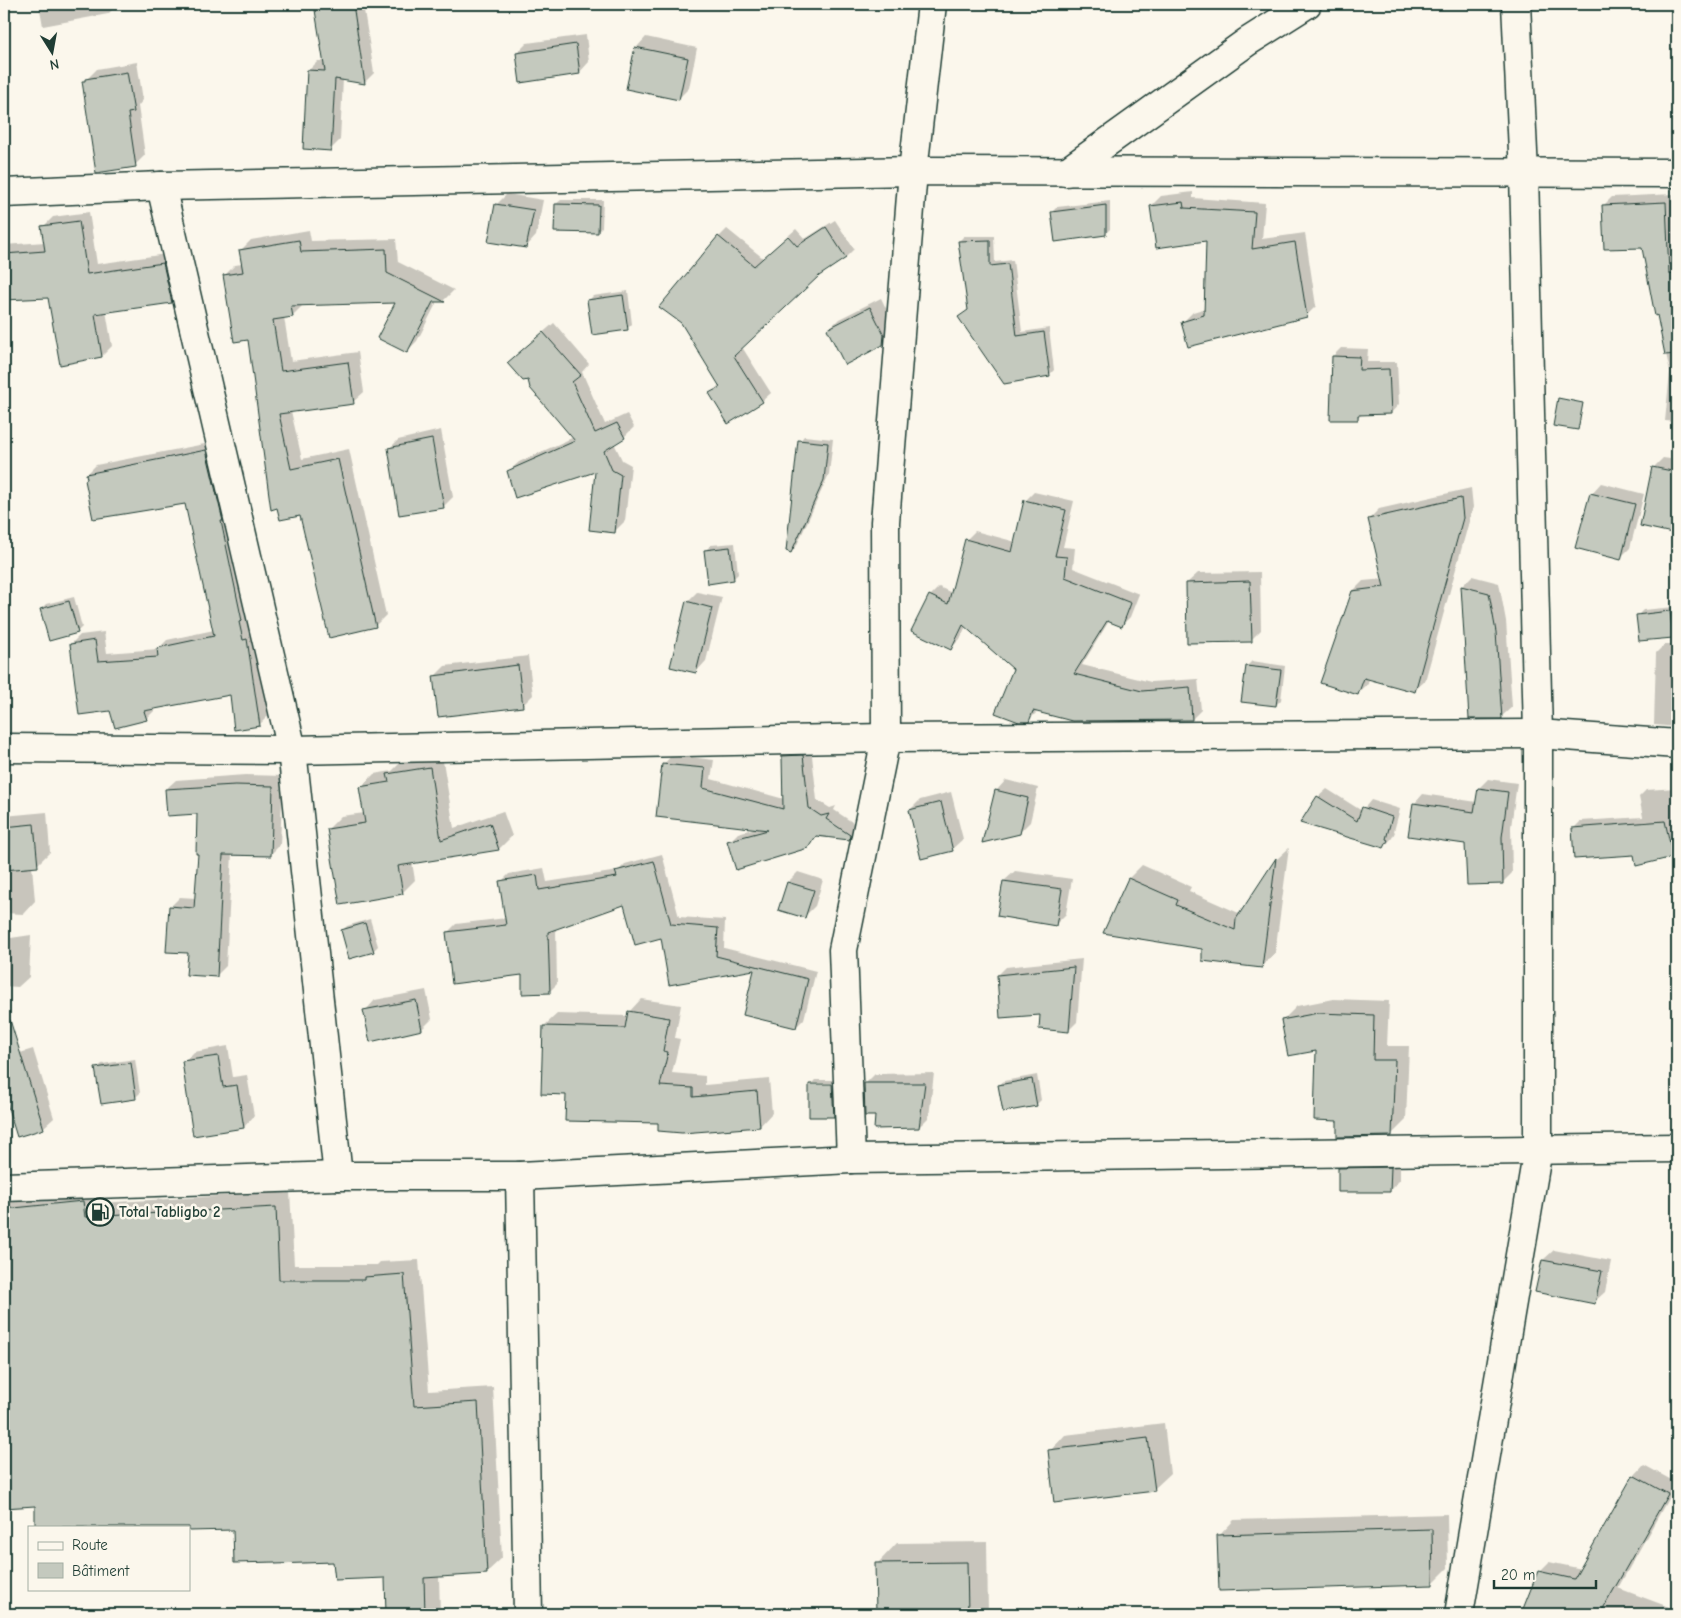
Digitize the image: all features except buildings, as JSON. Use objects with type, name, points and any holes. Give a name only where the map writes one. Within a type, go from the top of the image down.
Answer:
[{"type":"street","points":[[851,1159],[843,950],[886,738],[884,522],[913,171],[932,4]]},
{"type":"street","points":[[1066,172],[1247,42],[1307,4]]},
{"type":"street","points":[[1459,1614],[1538,1149],[1538,734],[1524,173],[1516,4]]},
{"type":"street","points":[[4,193],[161,186],[913,171],[1677,173]]},
{"type":"street","points":[[161,186],[292,750],[338,1176]]},
{"type":"street","points":[[4,748],[292,750],[886,738],[1538,734],[1677,744]]},
{"type":"street","points":[[4,1187],[338,1176],[520,1176],[851,1159],[1677,1148]]},
{"type":"street","points":[[520,1176],[528,1614]]},
{"type":"place","name":"Total Tabligbo 2","points":[[100,1212]]}]
